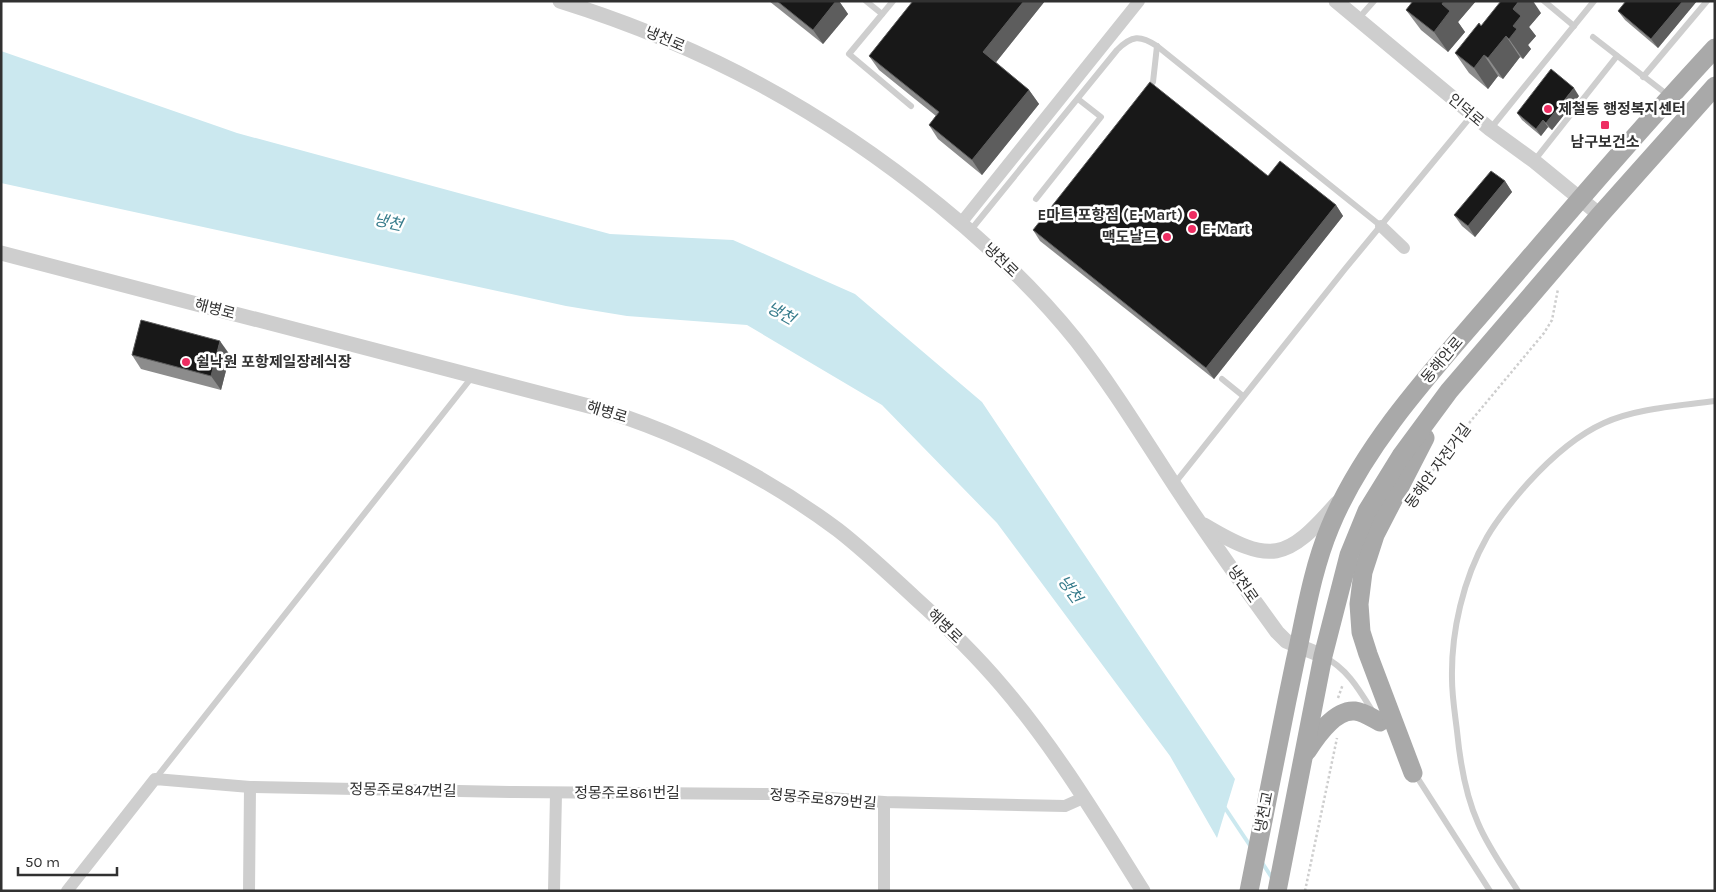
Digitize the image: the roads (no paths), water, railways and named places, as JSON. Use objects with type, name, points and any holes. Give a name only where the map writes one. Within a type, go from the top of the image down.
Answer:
[{"type":"main road","name":"동해안로","points":[[1280,734],[1317,563],[1331,525],[1348,491],[1385,433],[1432,372],[1580,199],[1715,48]]},
{"type":"main road","name":"동해안로","points":[[1301,764],[1323,656],[1349,555],[1367,511],[1401,456],[1450,391],[1600,215],[1715,86]]},
{"type":"main road","points":[[1413,773],[1368,654],[1360,626],[1359,604],[1363,572],[1375,535],[1450,391]]},
{"type":"main road","points":[[1301,764],[1306,752],[1320,732],[1339,715],[1354,711],[1365,714],[1383,726]]},
{"type":"main road","name":"냉천교","points":[[1249,891],[1280,734]]},
{"type":"main road","name":"냉천교","points":[[1277,891],[1301,764]]},
{"type":"street","name":"냉천로","points":[[560,1],[615,19],[684,46],[788,98],[874,154],[965,227],[1030,289],[1076,340],[1127,412],[1198,522],[1277,632],[1286,641],[1323,656]]},
{"type":"street","points":[[965,227],[1139,1]]},
{"type":"street","name":"인덕로","points":[[1336,1],[1472,115],[1534,161],[1600,215]]},
{"type":"street","points":[[1381,226],[1404,248]]},
{"type":"street","name":"해병로","points":[[1,254],[604,410],[659,429],[720,457],[751,474],[812,512],[866,553],[971,651],[1021,709],[1083,798],[1144,891]]},
{"type":"street","points":[[1198,522],[1242,545],[1264,552],[1274,552],[1287,548],[1299,541],[1311,531],[1348,491]]},
{"type":"street","points":[[67,891],[155,779]]},
{"type":"street","name":"정몽주로847번길","points":[[155,779],[250,787],[556,792]]},
{"type":"street","points":[[249,891],[250,787]]},
{"type":"street","name":"정몽주로861번길","points":[[554,891],[556,792],[736,794]]},
{"type":"street","name":"정몽주로879번길","points":[[736,794],[775,794],[884,802],[884,891]]},
{"type":"street","points":[[884,802],[1065,806],[1083,798]]},
{"type":"lane","points":[[866,1],[882,14]]},
{"type":"lane","points":[[893,1],[849,54],[910,106]]},
{"type":"lane","points":[[1358,20],[1374,1]]},
{"type":"lane","points":[[1544,1],[1574,26]]},
{"type":"lane","points":[[1490,129],[1594,1]]},
{"type":"lane","points":[[1643,77],[1707,1]]},
{"type":"lane","points":[[1593,37],[1670,97]]},
{"type":"lane","points":[[965,227],[1078,99],[1117,50],[1129,39],[1143,38],[1157,46],[1381,226]]},
{"type":"lane","points":[[1145,92],[1153,82],[1157,46]]},
{"type":"lane","points":[[1534,161],[1618,56]]},
{"type":"lane","points":[[1036,199],[1101,118],[1078,99]]},
{"type":"lane","points":[[1174,484],[1412,186],[1472,115]]},
{"type":"lane","points":[[155,779],[472,377]]},
{"type":"lane","points":[[1222,379],[1243,396]]},
{"type":"lane","points":[[1518,891],[1493,852],[1477,822],[1461,764],[1452,687],[1453,650],[1462,603],[1472,571],[1487,538],[1515,498],[1569,444],[1589,431],[1618,418],[1660,409],[1715,401]]},
{"type":"lane","points":[[1323,656],[1332,660],[1347,674],[1383,726]]},
{"type":"lane","points":[[1395,744],[1490,891]]},
{"type":"water","points":[[1,51],[237,133],[610,234],[733,240],[855,294],[982,402],[1235,779],[1217,838],[1170,756],[997,523],[882,405],[747,325],[627,316],[566,306],[1,183]]},
{"type":"waterway","name":"냉천","points":[[1223,805],[1251,847]]},
{"type":"waterway","name":"냉천","points":[[1261,861],[1272,878]]},
{"type":"place","name":"제철동 행정복지센터","points":[[1548,109]]},
{"type":"place","name":"남구보건소","points":[[1605,125]]},
{"type":"place","name":"E마트 포항점 (E-Mart)","points":[[1193,215]]},
{"type":"place","name":"E-Mart","points":[[1192,229]]},
{"type":"place","name":"맥도날드","points":[[1167,237]]},
{"type":"place","name":"쉴낙원 포항제일장례식장","points":[[186,362]]}]
